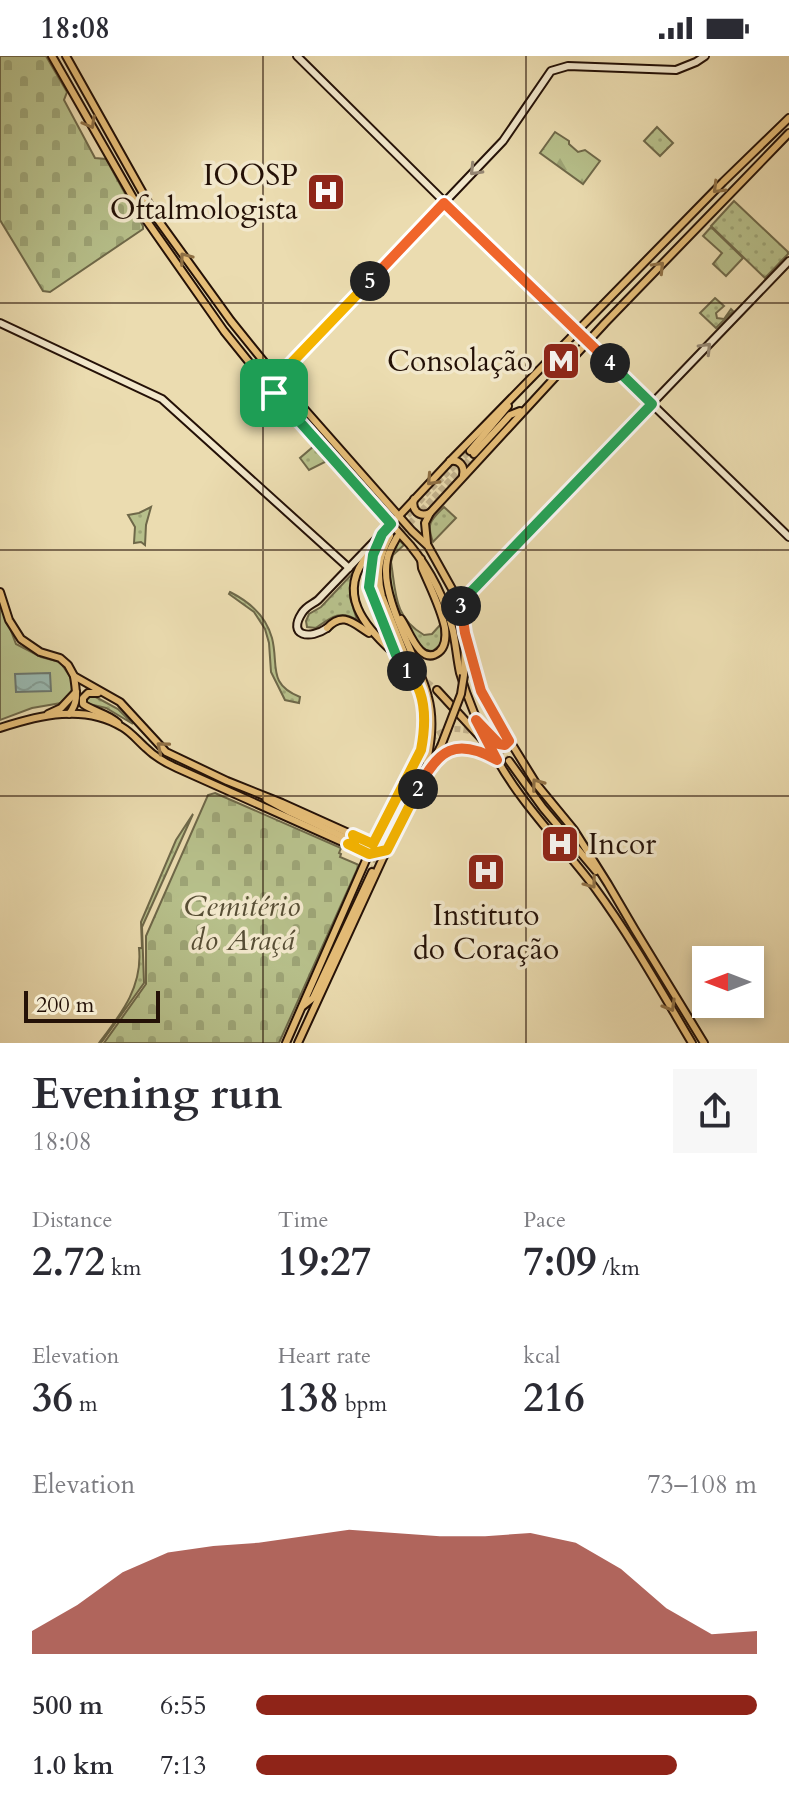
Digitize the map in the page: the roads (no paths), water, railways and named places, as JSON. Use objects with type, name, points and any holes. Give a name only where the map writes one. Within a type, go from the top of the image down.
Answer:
[{"type":"main road","points":[[52,56],[151,228],[224,331],[274,393],[429,570],[446,607],[459,668],[476,720],[492,752],[525,803],[562,845],[619,921],[692,1043]]},
{"type":"main road","points":[[66,56],[158,220],[231,321],[277,378],[428,546],[461,610],[483,696],[537,785],[574,830],[704,1043]]},
{"type":"main road","points":[[297,56],[789,537]]},
{"type":"main road","points":[[274,393],[277,378],[506,137],[551,71],[568,66],[676,70],[705,56]]},
{"type":"main road","points":[[73,92],[82,85]]},
{"type":"main road","points":[[393,652],[376,637],[343,619],[335,620],[321,632],[308,635],[299,630],[302,612],[314,604],[449,461],[789,118]]},
{"type":"main road","points":[[467,443],[468,455],[474,457],[510,415],[523,410],[789,133]]},
{"type":"main road","points":[[461,610],[466,597],[789,261]]},
{"type":"main road","points":[[0,323],[162,399],[349,568]]},
{"type":"main road","points":[[428,546],[425,530],[430,513],[463,475],[511,399]]},
{"type":"main road","points":[[449,461],[461,464],[463,475]]},
{"type":"main road","points":[[414,499],[417,512],[422,515],[430,513]]},
{"type":"main road","points":[[382,534],[371,563],[369,587],[396,655],[416,680]]},
{"type":"main road","points":[[286,1043],[373,844],[421,750],[423,706],[379,582],[380,557],[394,537],[386,570],[387,585],[430,707],[431,740],[425,775]]},
{"type":"main road","points":[[368,555],[357,576],[354,594],[359,614],[376,637]]},
{"type":"main road","points":[[396,614],[404,622],[419,650],[427,655],[439,652],[445,642],[444,624],[421,558]]},
{"type":"main road","points":[[0,592],[9,620],[21,639],[68,665],[74,676],[76,692],[76,705],[69,714]]},
{"type":"main road","points":[[303,1006],[313,998],[441,746],[461,694],[465,633]]},
{"type":"main road","points":[[74,676],[127,708],[166,752],[262,795],[273,804],[349,839],[369,854],[387,850]]},
{"type":"main road","points":[[39,718],[61,708],[76,692],[94,688]]},
{"type":"main road","points":[[437,690],[492,752]]},
{"type":"main road","points":[[110,696],[90,692],[83,696],[83,704],[109,716],[163,761],[349,839],[373,844]]},
{"type":"main road","points":[[0,728],[39,718],[85,713],[122,727]]},
{"type":"main road","points":[[476,720],[499,744],[505,745],[509,741]]},
{"type":"main road","points":[[425,775],[440,756],[461,748],[475,750],[497,760]]},
{"type":"main road","points":[[509,761],[543,808],[608,884]]},
{"type":"main road","points":[[298,1043],[374,873],[372,866],[363,867]]},
{"type":"water","points":[[50,673],[51,691],[16,692],[15,674]]},
{"type":"tunnel","points":[[390,536],[428,492],[470,451]]},
{"type":"tunnel","points":[[397,537],[474,454]]},
{"type":"tunnel","points":[[420,676],[437,690]]},
{"type":"tunnel","points":[[372,872],[433,738],[443,731],[454,729],[477,733]]},
{"type":"tunnel","points":[[486,738],[509,761]]},
{"type":"tunnel","points":[[346,838],[374,849]]},
{"type":"place","name":"IOOSP Oftalmologista","points":[[326,192]]},
{"type":"place","name":"Consolação","points":[[561,361]]},
{"type":"place","name":"Incor","points":[[560,844]]},
{"type":"place","name":"Instituto do Coração","points":[[486,872]]},
{"type":"park label","name":"Cemitério do Araçá","points":[[242,923]]}]
